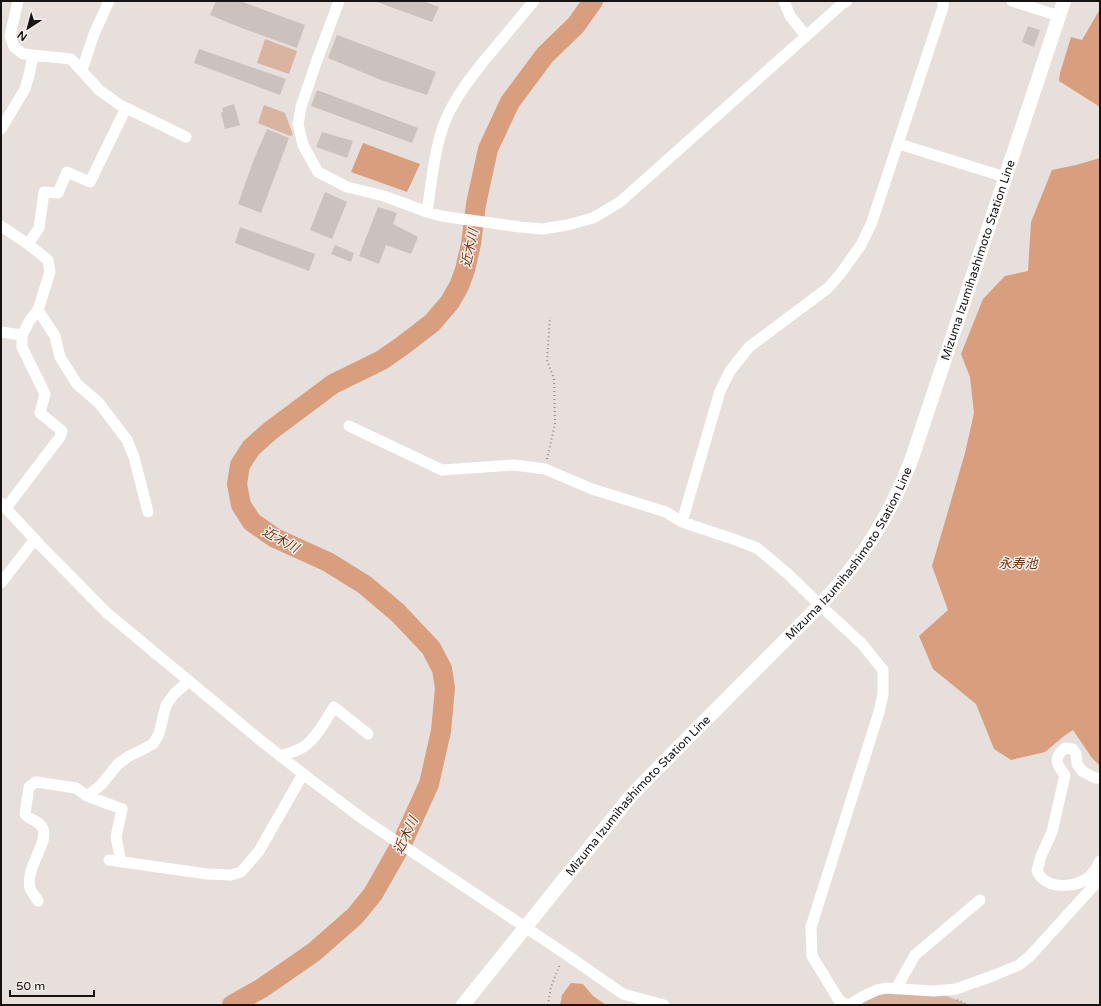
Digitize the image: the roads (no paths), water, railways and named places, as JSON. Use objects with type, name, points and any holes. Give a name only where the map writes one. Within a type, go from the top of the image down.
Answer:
[{"type":"main road","name":"Mizuma Izumihashimoto Station Line","points":[[463,1005],[635,792],[840,584],[866,548],[892,505],[906,473],[919,437],[1064,1]]},
{"type":"street","points":[[18,1],[10,36],[14,47],[23,54],[71,60],[82,70],[99,90],[120,105],[186,137]]},
{"type":"street","points":[[82,70],[94,34],[109,1]]},
{"type":"street","points":[[339,1],[301,107],[298,124],[303,145],[318,172],[347,187],[384,196],[441,216],[543,229],[567,225],[593,218],[620,202],[847,1]]},
{"type":"street","points":[[427,212],[437,147],[449,112],[469,80],[534,1]]},
{"type":"street","points":[[784,1],[790,16],[806,36]]},
{"type":"street","points":[[682,522],[720,391],[730,371],[749,347],[828,288],[861,245],[872,222],[899,144],[944,7],[943,1]]},
{"type":"street","points":[[1012,1],[1059,16]]},
{"type":"street","points":[[1,129],[25,90],[33,55]]},
{"type":"street","points":[[28,244],[38,228],[44,192],[58,193],[67,172],[90,182],[126,108]]},
{"type":"street","points":[[899,144],[1005,177]]},
{"type":"street","points":[[1,226],[28,244],[48,260],[50,272],[38,310],[30,320],[22,335],[22,347],[45,394],[40,413],[62,431],[60,437],[3,505],[107,613],[302,774],[363,818],[623,994],[664,1005]]},
{"type":"street","points":[[38,310],[56,336],[60,357],[77,384],[99,403],[127,440],[134,456],[148,512]]},
{"type":"street","points":[[1,332],[22,335]]},
{"type":"street","points":[[349,426],[442,470],[514,465],[545,470],[592,489],[666,512],[682,522],[757,548],[788,574],[862,644],[883,670],[883,694],[879,712],[811,927],[812,956],[842,1004],[886,988],[934,991],[956,989],[1019,965],[1030,956],[1100,879]]},
{"type":"street","points":[[1,583],[35,539]]},
{"type":"street","points":[[87,796],[101,785],[118,764],[128,756],[153,744],[159,734],[166,705],[175,693],[189,681]]},
{"type":"street","points":[[280,756],[293,752],[306,745],[320,729],[334,707],[368,734]]},
{"type":"street","points":[[1065,775],[1058,767],[1056,759],[1059,752],[1065,748],[1072,749],[1076,754],[1077,764],[1082,771],[1095,778],[1100,778]]},
{"type":"street","points":[[1065,775],[1075,771],[1082,771]]},
{"type":"street","points":[[109,860],[207,874],[231,875],[241,872],[258,851],[302,774]]},
{"type":"street","points":[[1065,775],[1052,832],[1040,856],[1037,871],[1042,879],[1049,883],[1063,886],[1078,883],[1089,878],[1100,861]]},
{"type":"street","points":[[38,901],[30,888],[31,868],[44,839],[44,830],[40,823],[28,818],[25,814],[29,787],[36,782],[76,788],[87,796],[122,809],[116,837],[121,862]]},
{"type":"street","points":[[896,989],[915,955],[980,900]]},
{"type":"water","points":[[1100,9],[1100,107],[1059,81],[1071,37],[1082,40]]},
{"type":"water","points":[[363,143],[420,164],[407,192],[351,172]]},
{"type":"water","name":"永寿池","points":[[1100,158],[1100,766],[1092,758],[1073,730],[1045,752],[1011,760],[994,749],[976,704],[933,669],[919,636],[948,610],[932,566],[965,453],[974,413],[970,377],[961,354],[983,299],[1005,276],[1028,271],[1031,222],[1052,170]]},
{"type":"water","points":[[571,983],[583,984],[593,996],[606,1005],[560,1005],[562,995]]},
{"type":"waterway","name":"近木川","points":[[232,1005],[262,988],[314,952],[355,916],[373,894],[403,841],[429,784],[441,731],[445,688],[442,669],[431,648],[398,613],[365,585],[328,562],[275,538],[252,522],[241,505],[237,484],[240,465],[251,448],[270,431],[333,384],[382,360],[402,346],[432,323],[450,302],[459,286],[465,270],[471,244],[476,204],[488,149],[510,102],[545,55],[576,25],[593,1]]}]
